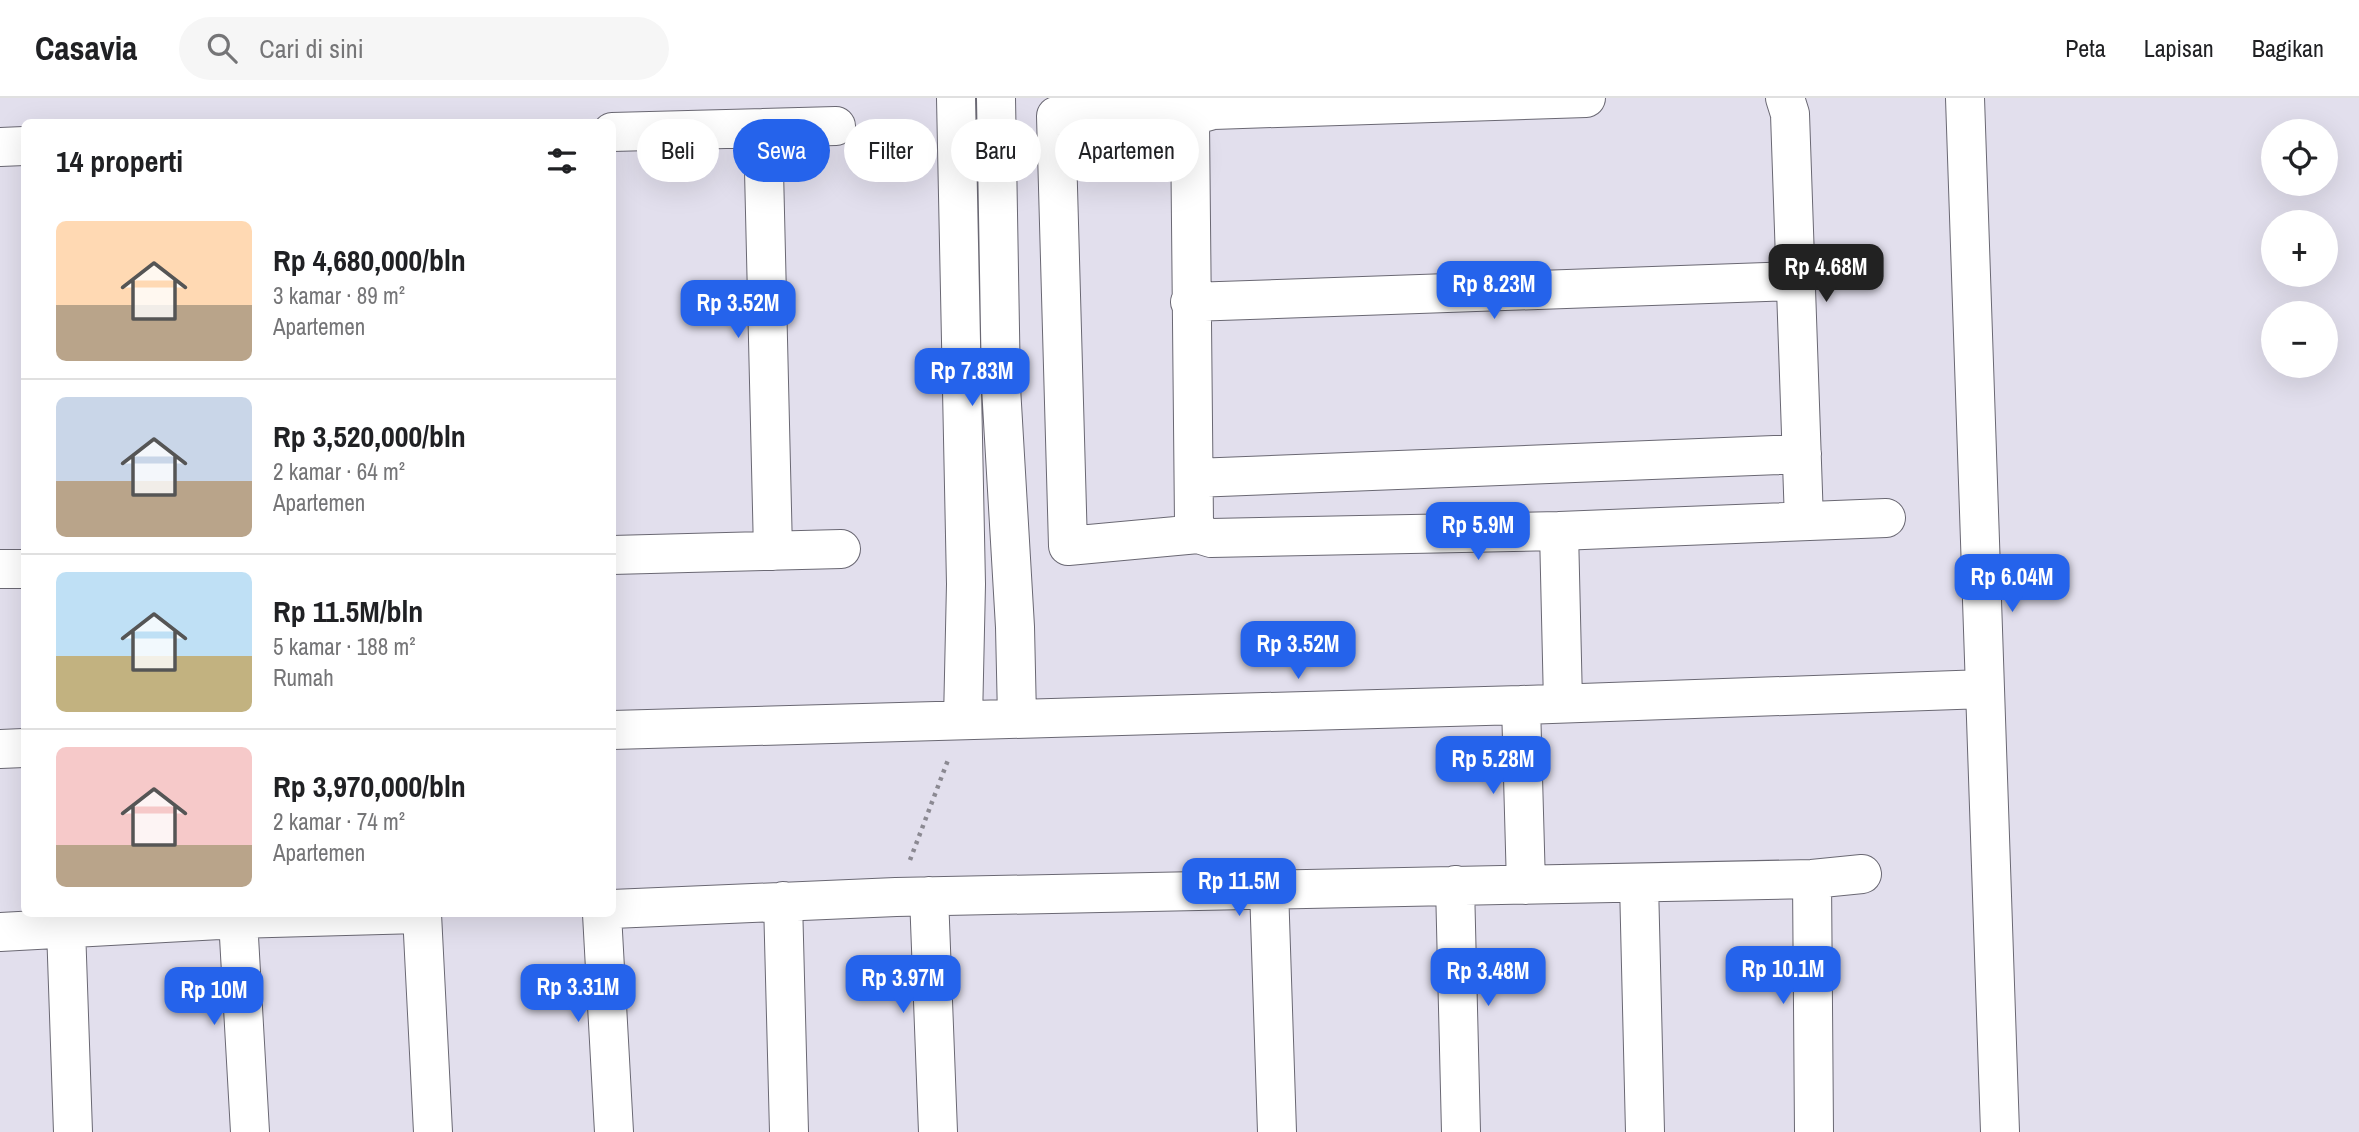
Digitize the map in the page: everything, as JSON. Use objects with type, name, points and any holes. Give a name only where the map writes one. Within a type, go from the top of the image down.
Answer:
[{"type":"street","points":[[956,98],[966,584],[963,720]]},
{"type":"street","points":[[996,98],[1001,387],[1015,627],[1017,717]]},
{"type":"street","points":[[1587,98],[1213,110],[1199,114],[1056,116],[1068,546],[1198,534],[1211,538],[1559,531],[1886,517]]},
{"type":"street","points":[[1785,98],[1790,114],[1804,521]]},
{"type":"street","points":[[1965,98],[2000,1132]]},
{"type":"street","points":[[1198,534],[1194,523],[1190,122],[1199,114]]},
{"type":"street","points":[[830,126],[836,126]]},
{"type":"street","points":[[616,132],[733,129]]},
{"type":"street","points":[[0,147],[21,146]]},
{"type":"street","points":[[764,182],[773,551]]},
{"type":"street","points":[[1190,302],[1796,281]]},
{"type":"street","points":[[1194,478],[1801,454]]},
{"type":"street","points":[[1559,531],[1563,703]]},
{"type":"street","points":[[616,555],[841,550]]},
{"type":"street","points":[[0,569],[21,569]]},
{"type":"street","points":[[616,730],[1521,705],[1985,689]]},
{"type":"street","points":[[1521,705],[1527,885]]},
{"type":"street","points":[[0,749],[21,748]]},
{"type":"street","points":[[616,909],[783,901],[1269,888],[1812,879],[1862,874]]},
{"type":"street","points":[[1812,879],[1814,1132]]},
{"type":"street","points":[[1639,883],[1645,1132]]},
{"type":"street","points":[[1455,885],[1461,1132]]},
{"type":"street","points":[[1269,888],[1278,1132]]},
{"type":"street","points":[[912,897],[938,1132]]},
{"type":"street","points":[[783,901],[789,1132]]},
{"type":"street","points":[[0,932],[312,917]]},
{"type":"street","points":[[421,917],[433,1132]]},
{"type":"street","points":[[603,917],[614,1132]]},
{"type":"street","points":[[239,919],[250,1132]]},
{"type":"street","points":[[66,928],[73,1132]]},
{"type":"path","points":[[912,897],[963,720]]}]
